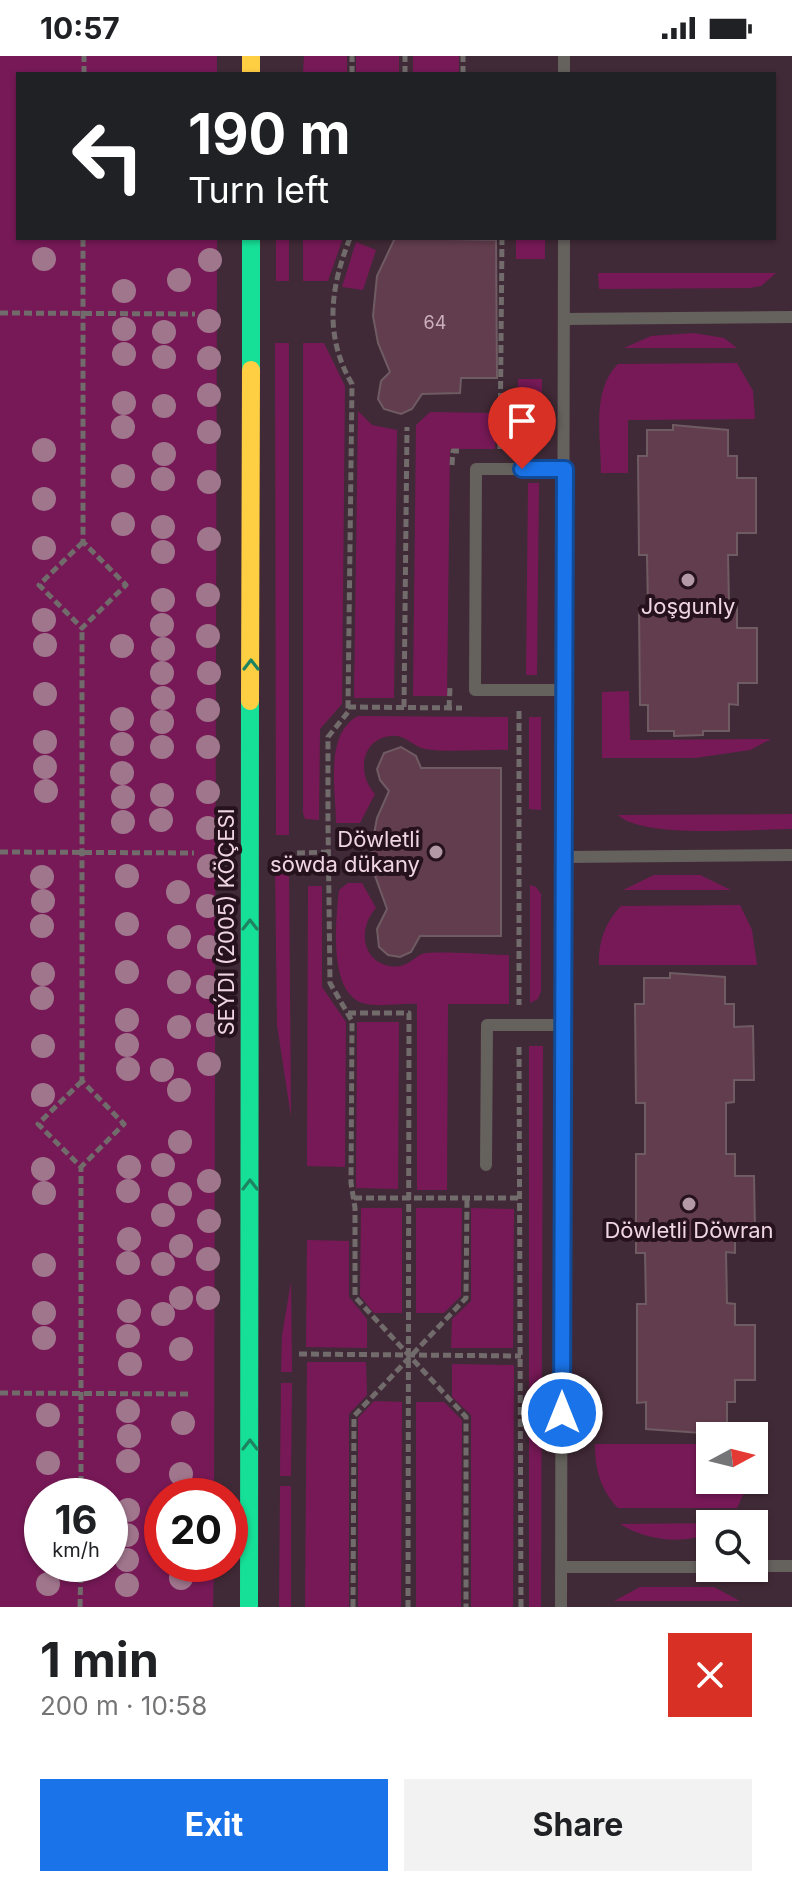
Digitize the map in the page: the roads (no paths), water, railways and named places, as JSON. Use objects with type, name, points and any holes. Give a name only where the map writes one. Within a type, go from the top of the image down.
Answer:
[{"type":"street","name":"SEÝDI (2005) KÖÇESI","points":[[249,1607],[251,240]]},
{"type":"lane","points":[[561,1607],[564,240]]},
{"type":"lane","points":[[564,319],[792,317]]},
{"type":"lane","points":[[565,469],[476,469],[475,674],[475,690],[565,690]]},
{"type":"lane","points":[[565,857],[792,855]]},
{"type":"lane","points":[[486,1165],[487,1025],[564,1025]]},
{"type":"lane","points":[[768,1566],[792,1566]]},
{"type":"lane","points":[[561,1567],[696,1567]]},
{"type":"place","name":"Joşgunly","points":[[688,580]]},
{"type":"place","name":"Döwletli söwda dükany","points":[[436,852]]},
{"type":"place","name":"Döwletli Döwran","points":[[689,1204]]}]
